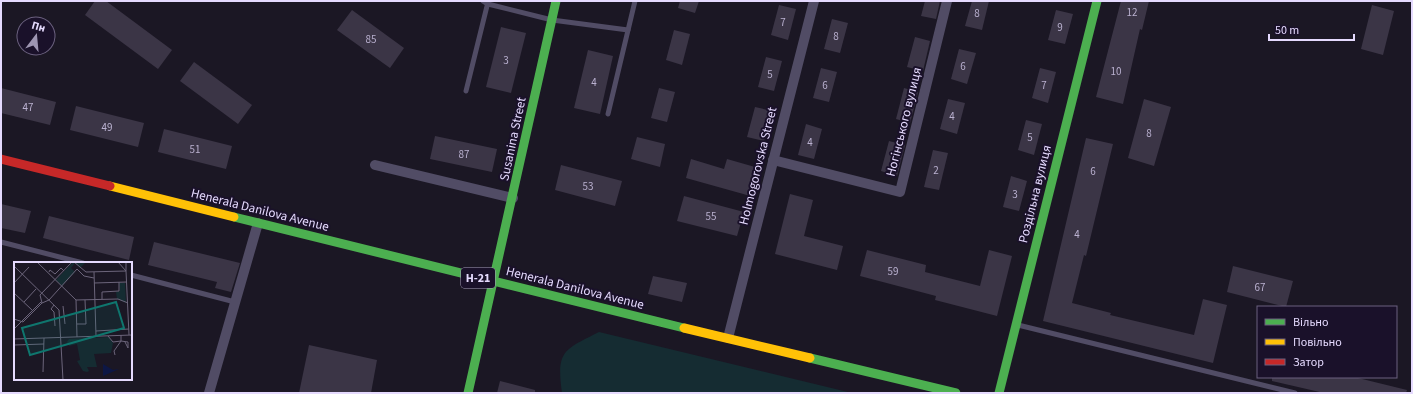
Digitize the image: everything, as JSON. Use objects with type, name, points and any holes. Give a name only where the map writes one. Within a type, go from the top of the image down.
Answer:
[{"type":"main road","name":"Susanina Street","points":[[468,393],[556,1]]},
{"type":"main road","name":"Роздільна вулиця","points":[[999,393],[1097,1]]},
{"type":"main road","name":"Henerala Danilova Avenue","points":[[1,159],[494,282],[956,393]]},
{"type":"street","name":"Holmogorovska Street","points":[[728,338],[814,1]]},
{"type":"street","name":"Ногінського вулиця","points":[[773,160],[900,192],[947,1]]},
{"type":"street","points":[[375,165],[513,198]]},
{"type":"street","points":[[209,393],[258,223]]},
{"type":"lane","points":[[608,114],[635,1]]},
{"type":"lane","points":[[466,91],[486,2],[552,20],[628,30]]},
{"type":"lane","points":[[1,242],[79,262]]},
{"type":"lane","points":[[132,275],[236,302]]},
{"type":"lane","points":[[1016,324],[1295,393]]},
{"type":"green space","points":[[599,332],[852,393],[562,393],[560,368],[565,353],[578,343]]},
{"type":"building","points":[[95,1],[106,1],[172,50],[158,69],[85,15]]},
{"type":"building","points":[[680,1],[699,1],[695,13],[678,8]]},
{"type":"building","points":[[925,1],[940,1],[936,19],[921,16]]},
{"type":"building","points":[[972,1],[989,1],[982,30],[965,26]]},
{"type":"building","points":[[1121,1],[1149,1],[1142,30],[1140,29],[1123,104],[1096,97]]},
{"type":"building","points":[[779,5],[796,9],[788,40],[771,35]]},
{"type":"building","points":[[1372,5],[1394,11],[1383,55],[1361,49]]},
{"type":"building","points":[[352,10],[404,48],[390,68],[337,30]]},
{"type":"building","points":[[1056,10],[1073,14],[1065,44],[1048,40]]},
{"type":"building","points":[[832,19],[848,23],[840,53],[824,49]]},
{"type":"building","points":[[501,27],[526,33],[511,93],[486,87]]},
{"type":"building","points":[[674,30],[690,34],[682,65],[666,60]]},
{"type":"building","points":[[915,37],[930,41],[923,71],[907,67]]},
{"type":"building","points":[[959,49],[976,53],[967,84],[951,79]]},
{"type":"building","points":[[588,50],[613,56],[600,114],[574,108]]},
{"type":"building","points":[[766,57],[782,61],[774,91],[758,87]]},
{"type":"building","points":[[194,62],[252,105],[238,124],[180,81]]},
{"type":"building","points":[[821,68],[837,72],[829,102],[813,98]]},
{"type":"building","points":[[1040,68],[1056,72],[1048,103],[1032,98]]},
{"type":"building","points":[[1,88],[56,102],[50,125],[1,113]]},
{"type":"building","points":[[659,88],[675,92],[667,122],[651,118]]},
{"type":"building","points":[[904,88],[918,92],[910,123],[896,119]]},
{"type":"building","points":[[948,99],[965,103],[957,134],[940,129]]},
{"type":"building","points":[[1144,99],[1171,107],[1154,166],[1128,158]]},
{"type":"building","points":[[76,106],[144,123],[138,147],[70,130]]},
{"type":"building","points":[[755,107],[772,111],[764,141],[747,137]]},
{"type":"building","points":[[1026,120],[1042,124],[1034,155],[1018,150]]},
{"type":"building","points":[[806,124],[822,129],[814,159],[798,155]]},
{"type":"building","points":[[164,129],[232,146],[226,169],[158,152]]},
{"type":"building","points":[[435,136],[497,149],[492,172],[430,159]]},
{"type":"building","points":[[637,137],[665,144],[660,167],[631,159]]},
{"type":"building","points":[[1086,138],[1113,144],[1086,256],[1084,255],[1072,303],[1111,313],[1110,315],[1194,335],[1203,299],[1227,305],[1213,363],[1043,321]]},
{"type":"building","points":[[889,141],[905,145],[897,176],[881,171]]},
{"type":"building","points":[[933,150],[948,153],[939,190],[924,187]]},
{"type":"building","points":[[691,159],[724,169],[727,159],[762,169],[754,197],[686,178]]},
{"type":"building","points":[[561,165],[622,181],[615,206],[555,190]]},
{"type":"building","points":[[1011,176],[1027,181],[1019,211],[1003,207]]},
{"type":"building","points":[[790,194],[813,200],[804,236],[843,246],[837,270],[775,254]]},
{"type":"building","points":[[684,196],[744,212],[737,236],[677,221]]},
{"type":"building","points":[[1,204],[31,211],[25,233],[1,228]]},
{"type":"building","points":[[49,216],[134,237],[129,260],[43,238]]},
{"type":"building","points":[[154,242],[240,263],[231,292],[215,288],[217,282],[148,265]]},
{"type":"building","points":[[867,250],[926,265],[925,272],[980,286],[989,250],[1012,256],[997,316],[935,300],[936,296],[860,276]]},
{"type":"building","points":[[1233,266],[1293,281],[1286,306],[1227,292]]},
{"type":"building","points":[[653,276],[687,283],[682,302],[648,294]]},
{"type":"building","points":[[309,345],[377,360],[371,393],[299,393]]},
{"type":"building","points":[[1272,378],[1358,378],[1407,390],[1406,393],[1324,393],[1272,381]]},
{"type":"building","points":[[500,381],[535,390],[535,393],[497,393]]},
{"type":"traffic: fast","points":[[468,393],[556,1]]},
{"type":"traffic: fast","points":[[999,393],[1097,1]]},
{"type":"traffic: fast","points":[[234,217],[684,328]]},
{"type":"traffic: fast","points":[[810,358],[956,393]]},
{"type":"traffic: slow","points":[[110,186],[234,217]]},
{"type":"traffic: slow","points":[[684,328],[810,358]]},
{"type":"traffic: jam","points":[[1,159],[110,186]]}]
